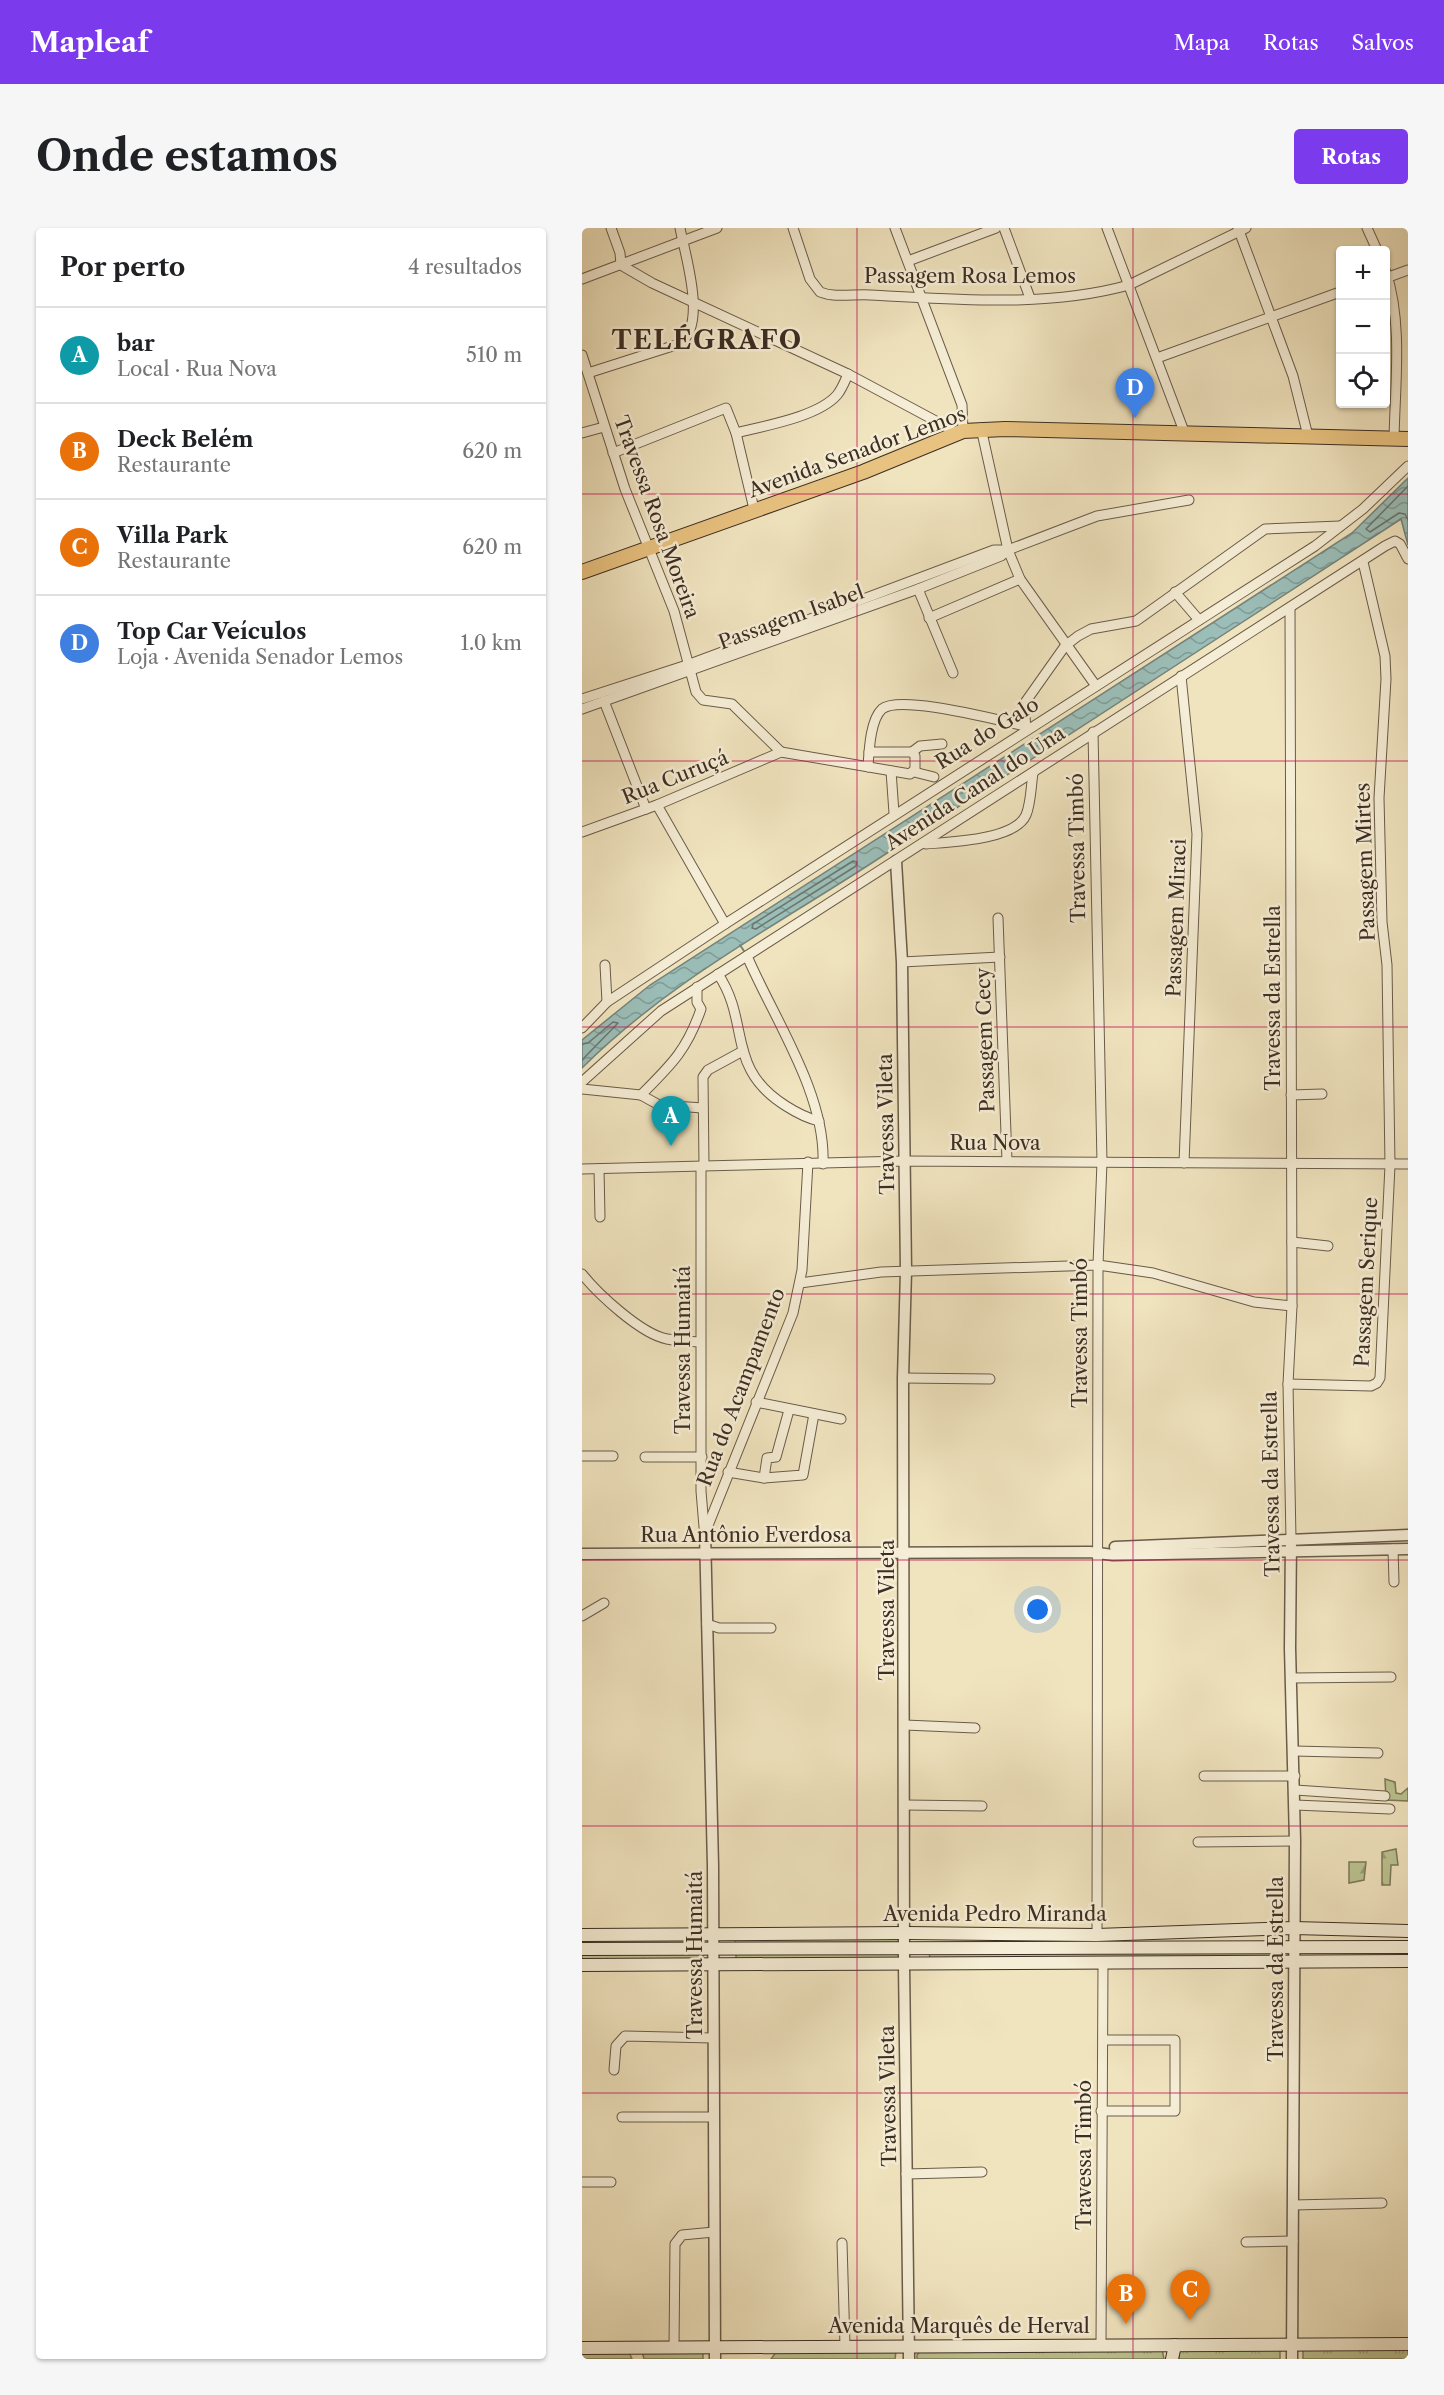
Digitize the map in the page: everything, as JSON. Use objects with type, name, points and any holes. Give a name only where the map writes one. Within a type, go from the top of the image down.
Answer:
[{"type":"main road","name":"Avenida Senador Lemos","points":[[582,572],[863,472],[958,433],[981,428],[1401,439]]},
{"type":"main road","name":"Avenida Pedro Miranda","points":[[582,1935],[906,1933],[1097,1935],[1294,1928],[1408,1931]]},
{"type":"main road","name":"Avenida Pedro Miranda","points":[[582,1950],[1408,1947]]},
{"type":"main road","points":[[582,1965],[1408,1961]]},
{"type":"main road","name":"Avenida Marquês de Herval","points":[[582,2348],[1408,2344]]},
{"type":"main road","points":[[1172,2359],[1175,2345]]},
{"type":"main road","points":[[766,2359],[770,2351],[776,2347]]},
{"type":"main road","points":[[631,2348],[638,2359]]},
{"type":"street","points":[[611,228],[620,253],[621,265]]},
{"type":"street","points":[[588,373],[682,342],[687,337],[695,303],[680,228]]},
{"type":"street","points":[[582,279],[717,228]]},
{"type":"street","name":"Passagem Rosa Lemos","points":[[793,228],[816,290],[824,294],[922,299],[1063,297],[1129,285],[1241,229]]},
{"type":"street","points":[[621,265],[695,303],[848,374],[958,433],[962,405],[895,228]]},
{"type":"street","points":[[908,261],[996,228]]},
{"type":"street","points":[[1004,228],[1030,298]]},
{"type":"street","points":[[1107,228],[1185,434]]},
{"type":"street","points":[[1367,228],[1375,246]]},
{"type":"street","points":[[1241,229],[1293,376],[1308,436]]},
{"type":"street","points":[[1390,275],[1408,270]]},
{"type":"street","points":[[1390,291],[1394,306],[1401,439]]},
{"type":"street","points":[[1157,358],[1336,294]]},
{"type":"street","name":"Travessa Rosa Moreira","points":[[582,355],[633,513],[650,548],[691,668],[696,693],[702,700],[732,704],[781,752]]},
{"type":"street","points":[[736,433],[784,420],[827,402],[839,393],[848,374]]},
{"type":"street","points":[[613,453],[723,407],[729,411],[736,433],[754,509]]},
{"type":"street","points":[[582,433],[604,427]]},
{"type":"street","points":[[981,428],[1008,549],[1020,579],[1096,686]]},
{"type":"street","name":"Rua do Galo","points":[[582,1028],[607,1002],[725,924],[1026,727],[1096,686],[1315,546],[1371,502],[1408,466]]},
{"type":"street","name":"Passagem Isabel","points":[[582,709],[994,550],[1008,549],[1097,516],[1189,500]]},
{"type":"street","points":[[868,767],[876,717],[889,706],[918,704],[1026,727],[1024,704],[1065,645],[1091,629],[1136,621],[1265,529],[1340,526]]},
{"type":"street","name":"Avenida Canal do Una","points":[[582,1082],[661,1011],[1391,542],[1400,544],[1408,560]]},
{"type":"street","name":"Passagem Isabel","points":[[582,699],[691,668],[918,589],[1001,556],[1008,549]]},
{"type":"street","name":"Passagem Mirtes","points":[[1363,562],[1385,656],[1379,798],[1382,922],[1387,965],[1390,1165]]},
{"type":"street","points":[[929,618],[1020,579]]},
{"type":"street","points":[[918,589],[953,673]]},
{"type":"street","points":[[1175,592],[1199,620]]},
{"type":"street","name":"Travessa da Estrella","points":[[1290,608],[1292,1306],[1288,1384],[1295,1776],[1292,2359]]},
{"type":"street","name":"Passagem Miraci","points":[[1181,676],[1197,834],[1184,1163]]},
{"type":"street","points":[[604,701],[646,809]]},
{"type":"street","name":"Travessa Timbó","points":[[1093,732],[1102,1162],[1098,1265],[1095,1552],[1097,1935]]},
{"type":"street","points":[[869,752],[912,752],[920,746],[942,744]]},
{"type":"street","points":[[781,752],[934,777]]},
{"type":"street","name":"Rua Curuçá","points":[[582,832],[657,805],[781,752]]},
{"type":"street","points":[[912,752],[915,756],[914,772]]},
{"type":"street","points":[[891,771],[894,813]]},
{"type":"street","points":[[924,844],[1000,833],[1021,821],[1027,810],[1033,773]]},
{"type":"street","points":[[657,805],[725,924]]},
{"type":"street","points":[[955,823],[966,839]]},
{"type":"street","name":"Travessa Vileta","points":[[896,861],[902,962],[906,1271],[903,1378],[906,1805],[904,1964],[909,2359]]},
{"type":"street","name":"Passagem Cecy","points":[[998,918],[1007,1161]]},
{"type":"street","points":[[747,957],[798,1066],[819,1121],[824,1142],[823,1164]]},
{"type":"street","points":[[902,962],[1000,957]]},
{"type":"street","points":[[606,965],[607,1002]]},
{"type":"street","points":[[717,974],[729,993],[741,1052],[753,1078],[769,1095],[806,1118],[819,1121]]},
{"type":"street","points":[[641,1095],[677,1059],[685,1047],[701,1009],[697,1002],[697,987]]},
{"type":"street","name":"Travessa Humaitá","points":[[705,1533],[700,1342],[703,1080],[706,1072],[741,1052]]},
{"type":"street","points":[[582,1089],[641,1095],[659,1105],[703,1108]]},
{"type":"street","points":[[1291,1095],[1323,1094]]},
{"type":"street","name":"Rua Nova","points":[[582,1169],[905,1161],[1408,1164]]},
{"type":"street","name":"Rua do Acampamento","points":[[705,1552],[705,1533],[787,1329],[800,1283],[808,1162]]},
{"type":"street","name":"Passagem Serique","points":[[1288,1384],[1371,1386],[1379,1381],[1390,1165]]},
{"type":"street","points":[[599,1169],[600,1217]]},
{"type":"street","points":[[1292,1242],[1328,1246]]},
{"type":"street","points":[[800,1283],[906,1271],[1098,1265],[1154,1273],[1254,1302],[1292,1306]]},
{"type":"street","points":[[582,1274],[606,1299],[665,1339],[700,1342]]},
{"type":"street","points":[[903,1378],[990,1379]]},
{"type":"street","points":[[756,1402],[841,1419]]},
{"type":"street","points":[[764,1478],[767,1458],[776,1457],[789,1410]]},
{"type":"street","points":[[728,1472],[764,1478],[803,1475],[814,1414]]},
{"type":"street","points":[[582,1456],[614,1456]]},
{"type":"street","points":[[645,1457],[702,1457]]},
{"type":"street","name":"Rua Antônio Everdosa","points":[[582,1554],[1095,1552],[1291,1545],[1408,1535]]},
{"type":"street","name":"Rua Antônio Everdosa","points":[[1291,1545],[1408,1549]]},
{"type":"street","points":[[1394,1549],[1394,1582]]},
{"type":"street","name":"Travessa Humaitá","points":[[705,1552],[714,2037],[715,2359]]},
{"type":"street","points":[[582,1616],[604,1604]]},
{"type":"street","points":[[707,1624],[720,1628],[771,1628]]},
{"type":"street","points":[[1292,1678],[1391,1677]]},
{"type":"street","points":[[905,1725],[975,1728]]},
{"type":"street","points":[[1294,1751],[1378,1753]]},
{"type":"street","points":[[1204,1776],[1295,1776]]},
{"type":"street","points":[[1295,1790],[1385,1796]]},
{"type":"street","points":[[906,1805],[982,1806]]},
{"type":"street","points":[[1295,1805],[1390,1809]]},
{"type":"street","points":[[1198,1842],[1295,1841]]},
{"type":"street","name":"Travessa Timbó","points":[[1101,2346],[1103,1964]]},
{"type":"street","points":[[614,2070],[616,2046],[625,2036],[714,2037]]},
{"type":"street","points":[[1101,2110],[1175,2111],[1174,2040],[1104,2040]]},
{"type":"street","points":[[622,2118],[714,2117]]},
{"type":"street","points":[[906,2174],[982,2172]]},
{"type":"street","points":[[582,2182],[611,2182]]},
{"type":"street","points":[[1293,2205],[1382,2203]]},
{"type":"street","points":[[674,2348],[675,2244],[682,2235],[714,2232]]},
{"type":"street","points":[[1246,2242],[1293,2241]]},
{"type":"street","points":[[842,2243],[845,2346]]},
{"type":"green space","points":[[1385,1779],[1395,1782],[1396,1793],[1401,1794],[1408,1788],[1408,1801],[1386,1800]]},
{"type":"green space","points":[[1396,1849],[1398,1865],[1391,1865],[1390,1885],[1382,1885],[1382,1852]]},
{"type":"green space","points":[[1349,1862],[1366,1862],[1364,1880],[1349,1883]]},
{"type":"green space","points":[[899,1935],[900,1945],[735,1947],[735,1936]]},
{"type":"green space","points":[[703,1937],[703,1947],[582,1946],[582,1938]]},
{"type":"green space","points":[[1290,1948],[1290,1959],[930,1960],[929,1951]]},
{"type":"green space","points":[[582,1951],[703,1953],[703,1960],[582,1959]]},
{"type":"green space","points":[[901,1951],[901,1959],[736,1959],[736,1952]]},
{"type":"green space","points":[[1408,2346],[1408,2359],[1303,2359],[1303,2349]]},
{"type":"green space","points":[[1162,2349],[1164,2359],[917,2359],[921,2350]]},
{"type":"green space","points":[[1179,2349],[1280,2349],[1280,2359],[1179,2359]]},
{"type":"green space","points":[[642,2351],[703,2352],[703,2359],[644,2359]]},
{"type":"green space","points":[[777,2351],[896,2351],[895,2359],[771,2359]]},
{"type":"green space","points":[[582,2352],[629,2352],[632,2359],[582,2359]]},
{"type":"water","points":[[1408,478],[1408,545],[1401,519],[726,955],[651,1008],[582,1068],[582,1040],[650,985],[1352,533]]},
{"type":"waterway","points":[[740,945],[744,951]]},
{"type":"place","name":"Top Car Veículos","points":[[1135,418]]},
{"type":"place","name":"bar","points":[[671,1146]]},
{"type":"place","name":"Villa Park","points":[[1190,2320]]},
{"type":"place","name":"Deck Belém","points":[[1126,2324]]},
{"type":"district","name":"TELÉGRAFO","points":[[707,340]]}]
